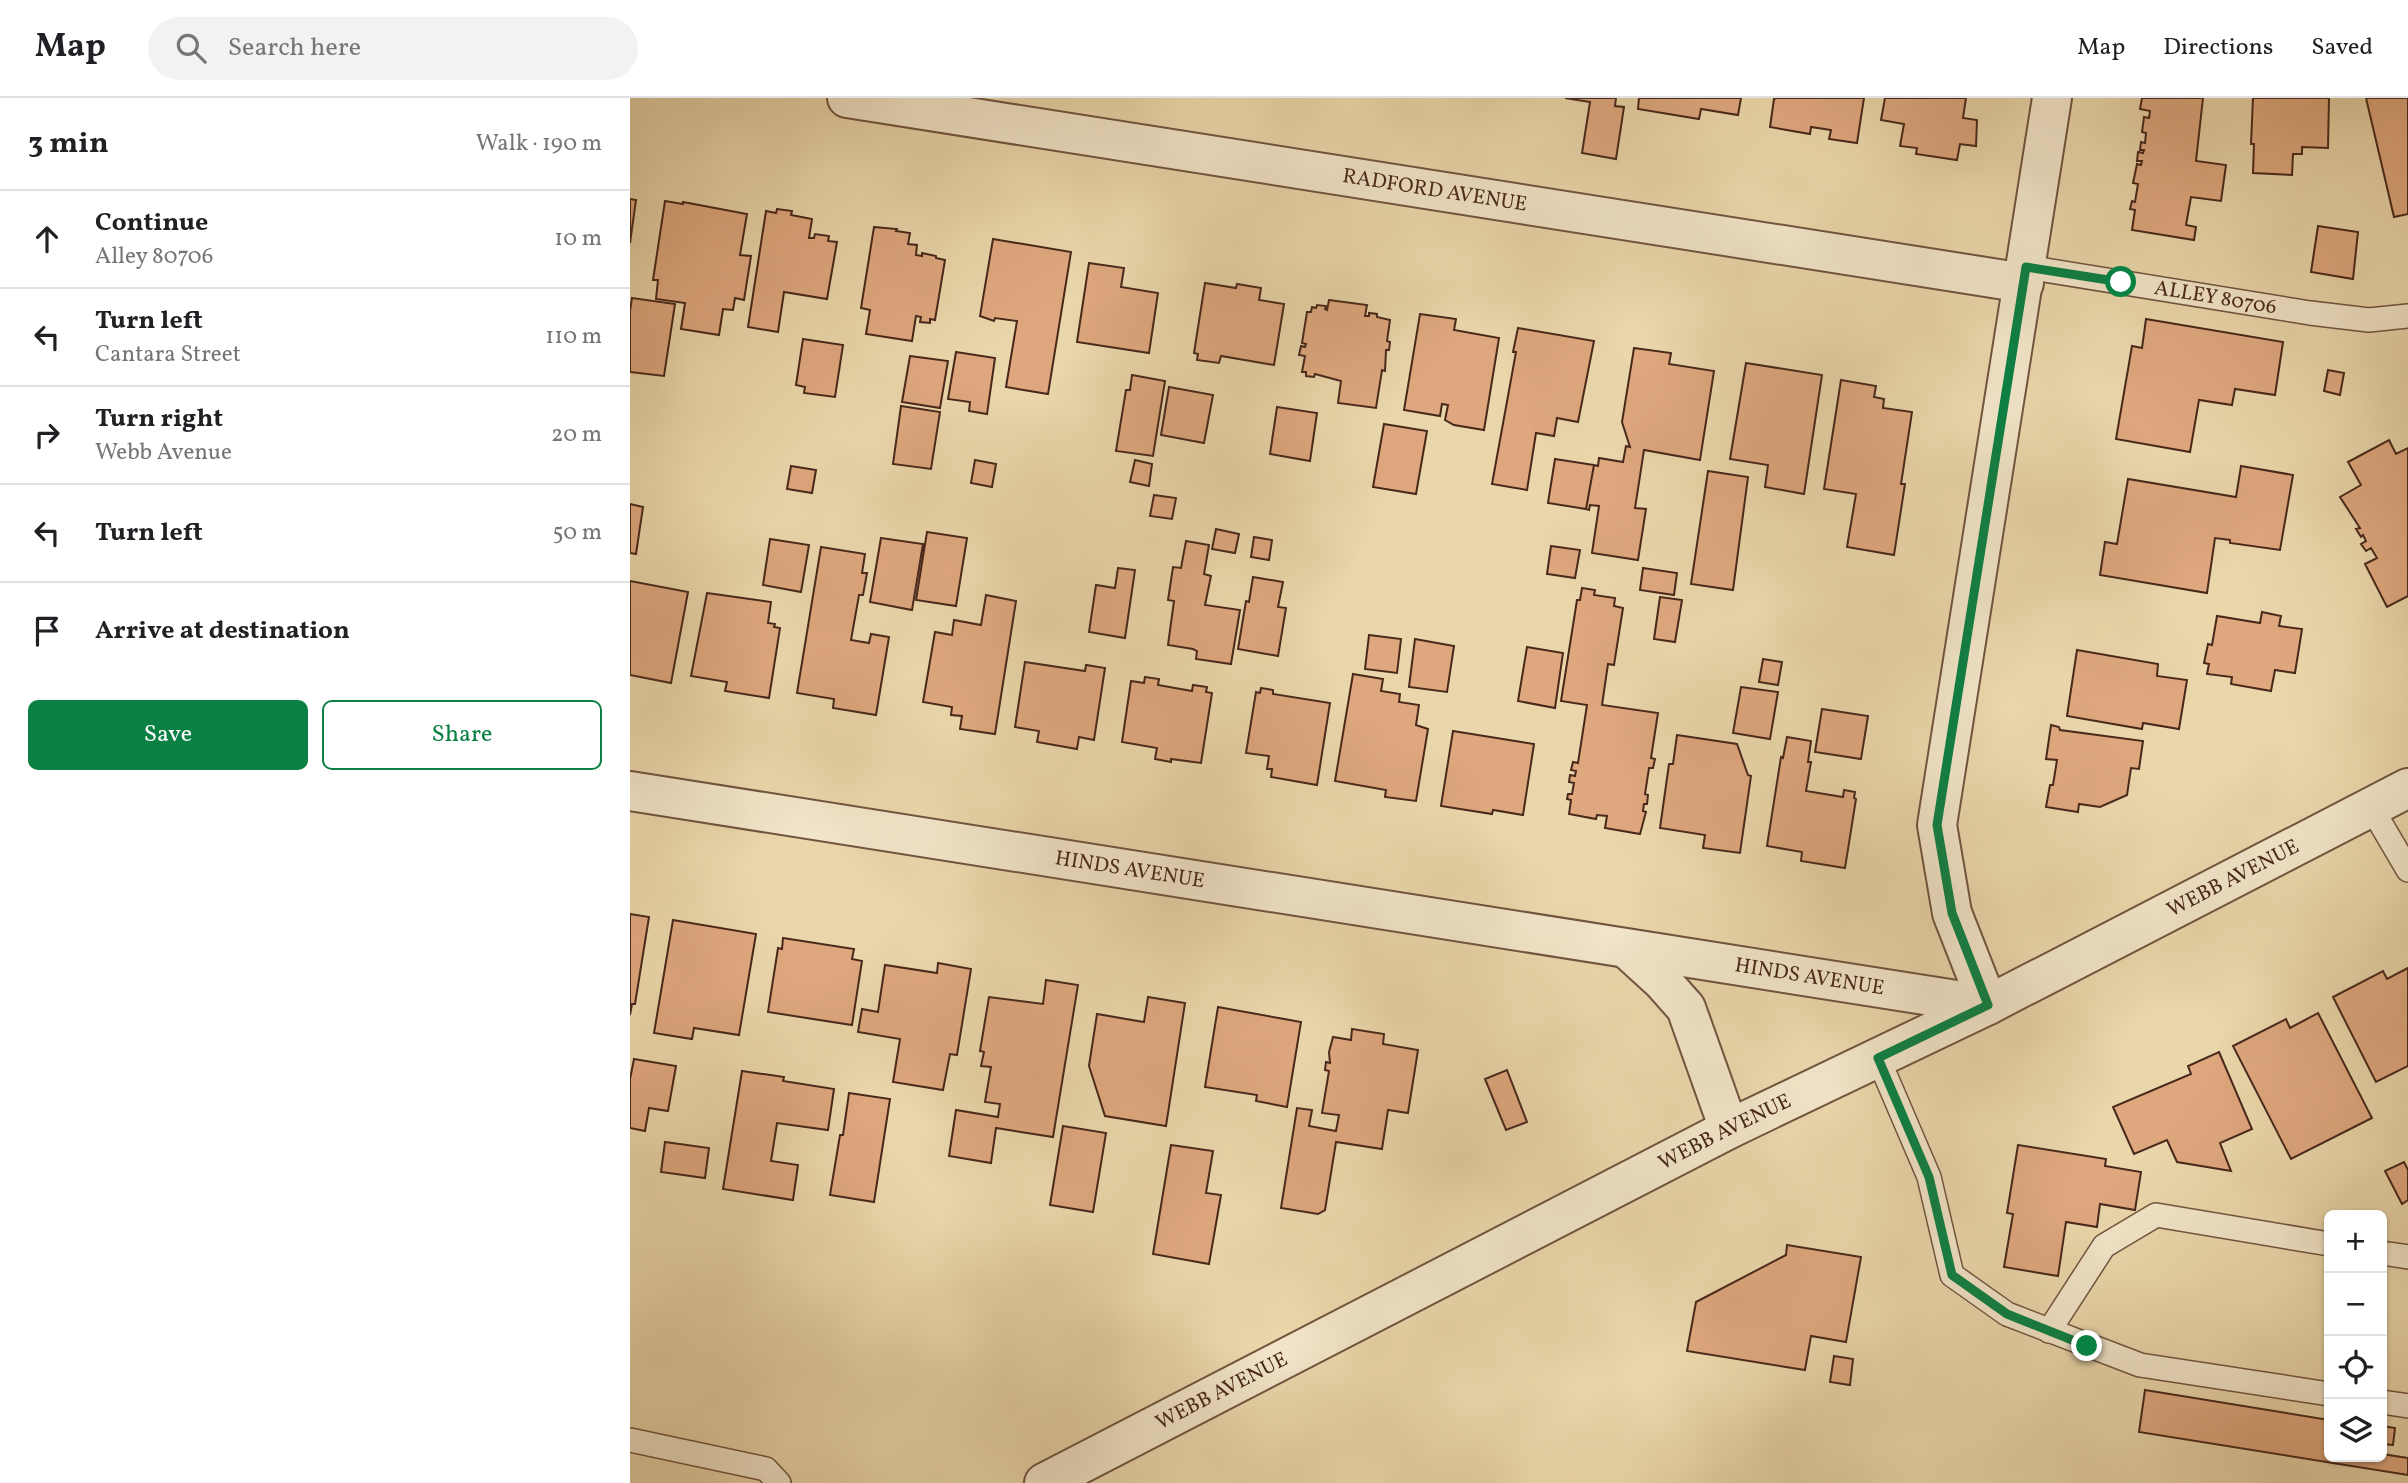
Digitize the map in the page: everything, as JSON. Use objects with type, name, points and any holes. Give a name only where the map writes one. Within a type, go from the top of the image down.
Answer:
[{"type":"street","name":"RADFORD AVENUE","points":[[847,98],[2025,275]]},
{"type":"street","points":[[1988,1005],[1952,913],[1937,825],[2052,98]]},
{"type":"street","name":"WEBB AVENUE","points":[[1044,1483],[1098,1469],[1729,1129],[1988,1005],[2408,788]]},
{"type":"street","name":"HINDS AVENUE","points":[[630,791],[1988,1005]]},
{"type":"street","points":[[1628,950],[1662,981],[1686,1008],[1729,1129]]},
{"type":"lane","name":"ALLEY 80706","points":[[2025,275],[2357,319],[2408,316]]},
{"type":"lane","points":[[2371,807],[2408,870]]},
{"type":"lane","points":[[1878,1058],[1929,1177],[1952,1275],[2007,1314],[2140,1365],[2324,1393]]},
{"type":"lane","points":[[2049,1331],[2104,1246],[2156,1215],[2324,1243]]},
{"type":"lane","points":[[2387,1254],[2408,1257]]},
{"type":"lane","points":[[2387,1403],[2408,1406]]},
{"type":"lane","points":[[630,1440],[766,1469],[779,1483]]},
{"type":"building","points":[[1565,98],[1616,98],[1615,106],[1624,107],[1616,159],[1582,153],[1590,102]]},
{"type":"building","points":[[1639,98],[1741,98],[1738,115],[1701,109],[1699,119],[1638,109]]},
{"type":"building","points":[[1776,98],[1864,98],[1857,143],[1829,139],[1831,130],[1811,127],[1810,134],[1770,127]]},
{"type":"building","points":[[1885,98],[1966,98],[1963,118],[1977,120],[1976,146],[1960,144],[1957,160],[1916,154],[1917,148],[1900,146],[1904,124],[1881,120]]},
{"type":"building","points":[[2142,98],[2203,98],[2196,161],[2226,165],[2221,201],[2191,197],[2186,225],[2196,227],[2194,240],[2132,230],[2135,210],[2130,209],[2132,201],[2135,202],[2138,184],[2133,183],[2137,164],[2141,165],[2142,161],[2137,161],[2138,152],[2143,153],[2144,150],[2140,150],[2141,142],[2145,143],[2146,133],[2142,132],[2144,117],[2149,118],[2150,111],[2140,109]]},
{"type":"building","points":[[2253,98],[2329,98],[2328,148],[2302,147],[2302,154],[2293,154],[2292,175],[2253,173]]},
{"type":"building","points":[[2366,98],[2408,98],[2408,214],[2394,217]]},
{"type":"building","points":[[630,199],[636,200],[630,243]]},
{"type":"building","points":[[665,201],[747,214],[740,255],[751,256],[744,300],[735,298],[733,310],[723,309],[719,335],[681,329],[685,303],[656,299],[658,280],[653,280]]},
{"type":"building","points":[[777,209],[792,211],[791,215],[812,219],[809,238],[814,238],[815,234],[829,236],[828,241],[837,242],[827,299],[784,292],[778,332],[748,327],[766,211],[776,213]]},
{"type":"building","points":[[2318,226],[2358,232],[2353,279],[2311,272]]},
{"type":"building","points":[[874,227],[910,233],[908,244],[917,245],[916,255],[922,256],[922,253],[945,260],[935,320],[930,319],[930,323],[920,322],[921,317],[916,316],[912,341],[866,334],[870,310],[861,308]]},
{"type":"building","points":[[993,239],[1071,252],[1048,394],[1006,387],[1017,321],[995,318],[994,321],[980,316]]},
{"type":"building","points":[[1089,263],[1124,268],[1121,287],[1158,293],[1149,353],[1077,342]]},
{"type":"building","points":[[1205,283],[1236,288],[1237,284],[1261,288],[1259,300],[1284,304],[1274,365],[1221,356],[1219,363],[1197,360],[1198,354],[1194,353]]},
{"type":"building","points":[[632,298],[675,304],[664,376],[630,372]]},
{"type":"building","points":[[1329,300],[1367,305],[1365,316],[1369,316],[1369,313],[1377,314],[1377,317],[1390,320],[1387,341],[1390,342],[1389,350],[1386,350],[1385,371],[1382,370],[1376,408],[1338,403],[1341,381],[1315,374],[1314,377],[1306,376],[1306,372],[1302,372],[1305,356],[1299,355],[1301,346],[1305,347],[1306,344],[1302,343],[1307,312],[1311,312],[1312,307],[1316,308],[1317,305],[1326,306],[1327,310]]},
{"type":"building","points":[[1420,314],[1456,319],[1454,330],[1499,338],[1484,430],[1454,425],[1445,420],[1448,405],[1442,404],[1440,416],[1404,410]]},
{"type":"building","points":[[2146,319],[2283,342],[2275,395],[2235,389],[2232,405],[2199,400],[2190,452],[2116,439],[2132,346],[2142,348]]},
{"type":"building","points":[[1518,328],[1594,341],[1578,422],[1557,418],[1554,436],[1536,433],[1527,490],[1492,484]]},
{"type":"building","points":[[803,339],[843,345],[835,397],[804,393],[805,387],[796,385]]},
{"type":"building","points":[[1634,348],[1671,353],[1669,364],[1714,371],[1700,460],[1644,450],[1635,508],[1646,509],[1638,560],[1592,553],[1599,506],[1590,505],[1589,510],[1586,509],[1594,465],[1598,466],[1599,458],[1623,462],[1626,446],[1630,447],[1622,422]]},
{"type":"building","points":[[956,352],[995,358],[987,414],[969,411],[970,402],[948,399]]},
{"type":"building","points":[[910,356],[948,361],[940,408],[902,402]]},
{"type":"building","points":[[1746,363],[1822,375],[1804,494],[1765,487],[1768,465],[1730,459]]},
{"type":"building","points":[[2328,370],[2344,373],[2340,395],[2324,391]]},
{"type":"building","points":[[1132,375],[1165,381],[1153,456],[1116,451],[1126,390],[1130,390]]},
{"type":"building","points":[[1841,380],[1876,386],[1874,397],[1884,399],[1883,408],[1912,412],[1894,555],[1847,547],[1856,494],[1824,489]]},
{"type":"building","points":[[1169,387],[1213,395],[1204,443],[1161,435]]},
{"type":"building","points":[[901,406],[940,412],[931,469],[893,464]]},
{"type":"building","points":[[1277,407],[1317,413],[1310,461],[1270,454]]},
{"type":"building","points":[[1384,424],[1427,431],[1416,494],[1373,487]]},
{"type":"building","points":[[2389,440],[2396,454],[2408,448],[2408,596],[2387,607],[2365,564],[2377,558],[2371,548],[2366,551],[2361,544],[2366,541],[2356,529],[2360,528],[2340,497],[2361,485],[2348,462]]},
{"type":"building","points":[[1555,459],[1594,465],[1586,509],[1548,503]]},
{"type":"building","points":[[975,460],[996,464],[992,487],[971,483]]},
{"type":"building","points":[[1135,460],[1152,464],[1149,486],[1130,482]]},
{"type":"building","points":[[791,466],[816,470],[812,493],[787,489]]},
{"type":"building","points":[[2241,466],[2293,475],[2280,550],[2230,543],[2230,540],[2215,538],[2207,593],[2100,575],[2105,542],[2117,544],[2128,479],[2236,497]]},
{"type":"building","points":[[1708,471],[1748,477],[1733,590],[1691,584]]},
{"type":"building","points":[[1154,495],[1176,498],[1172,519],[1150,516]]},
{"type":"building","points":[[630,504],[643,507],[636,554],[630,553]]},
{"type":"building","points":[[1216,529],[1239,534],[1235,553],[1212,549]]},
{"type":"building","points":[[927,532],[967,538],[956,606],[916,600]]},
{"type":"building","points":[[1254,537],[1272,540],[1269,560],[1251,557]]},
{"type":"building","points":[[881,538],[923,544],[912,610],[870,602]]},
{"type":"building","points":[[770,539],[809,545],[801,592],[763,585]]},
{"type":"building","points":[[1186,541],[1209,545],[1204,574],[1211,576],[1205,605],[1240,610],[1231,664],[1196,659],[1197,651],[1193,649],[1168,645],[1174,601],[1168,600],[1173,567],[1181,568]]},
{"type":"building","points":[[1551,546],[1580,550],[1575,578],[1547,574]]},
{"type":"building","points":[[821,547],[865,554],[862,573],[867,573],[863,595],[859,595],[851,640],[869,643],[871,634],[889,637],[876,715],[833,708],[834,699],[797,693]]},
{"type":"building","points":[[1118,568],[1135,570],[1125,638],[1089,632],[1096,585],[1115,588]]},
{"type":"building","points":[[1643,568],[1677,573],[1674,595],[1640,590]]},
{"type":"building","points":[[1253,577],[1283,582],[1278,607],[1286,608],[1278,656],[1238,649]]},
{"type":"building","points":[[630,581],[688,592],[671,683],[630,675]]},
{"type":"building","points":[[1582,588],[1595,590],[1594,595],[1615,598],[1614,606],[1623,608],[1614,665],[1608,664],[1602,705],[1658,713],[1651,758],[1655,759],[1653,768],[1649,768],[1645,794],[1648,795],[1647,804],[1644,804],[1643,811],[1646,812],[1640,834],[1605,828],[1607,816],[1597,815],[1596,819],[1569,814],[1571,800],[1567,799],[1568,794],[1572,794],[1574,783],[1569,782],[1570,775],[1575,776],[1576,771],[1571,770],[1573,762],[1578,763],[1587,705],[1561,701],[1577,600],[1580,600]]},
{"type":"building","points":[[707,593],[771,602],[768,623],[780,628],[769,698],[725,691],[727,682],[691,676]]},
{"type":"building","points":[[986,595],[1016,601],[995,734],[960,729],[962,716],[951,715],[952,707],[923,702],[935,632],[952,635],[954,620],[981,625]]},
{"type":"building","points":[[1660,597],[1682,600],[1675,642],[1654,639]]},
{"type":"building","points":[[2262,612],[2281,616],[2279,626],[2302,629],[2295,673],[2275,670],[2271,691],[2231,684],[2232,677],[2207,674],[2209,664],[2204,663],[2208,644],[2212,645],[2217,616],[2260,623]]},
{"type":"building","points":[[1369,635],[1401,639],[1397,673],[1365,669]]},
{"type":"building","points":[[1415,639],[1454,646],[1447,692],[1409,687]]},
{"type":"building","points":[[1527,647],[1563,653],[1555,708],[1518,701]]},
{"type":"building","points":[[2077,650],[2158,664],[2157,676],[2187,680],[2179,729],[2143,723],[2142,729],[2067,716]]},
{"type":"building","points":[[1763,659],[1782,662],[1778,685],[1759,682]]},
{"type":"building","points":[[1025,662],[1085,671],[1086,665],[1105,668],[1094,740],[1079,737],[1077,749],[1037,742],[1039,731],[1015,727]]},
{"type":"building","points":[[1353,674],[1383,679],[1381,691],[1400,694],[1399,702],[1419,705],[1416,725],[1428,729],[1416,801],[1385,797],[1386,790],[1335,781]]},
{"type":"building","points":[[1145,677],[1159,679],[1158,685],[1192,691],[1193,685],[1207,687],[1206,692],[1212,693],[1201,763],[1155,759],[1157,748],[1122,742],[1131,681],[1144,683]]},
{"type":"building","points":[[1741,687],[1778,692],[1770,739],[1733,733]]},
{"type":"building","points":[[1261,688],[1273,690],[1273,694],[1330,703],[1317,785],[1271,777],[1272,769],[1267,769],[1269,756],[1246,753],[1256,692],[1260,693]]},
{"type":"building","points":[[1822,709],[1868,716],[1861,759],[1815,752]]},
{"type":"building","points":[[2051,725],[2059,727],[2060,730],[2143,741],[2139,769],[2131,768],[2127,795],[2100,807],[2079,804],[2078,812],[2046,807],[2057,760],[2046,759]]},
{"type":"building","points":[[1453,731],[1534,744],[1523,815],[1493,810],[1492,814],[1441,806]]},
{"type":"building","points":[[1677,735],[1737,744],[1748,775],[1751,776],[1740,853],[1703,848],[1705,835],[1660,828],[1669,764],[1673,764]]},
{"type":"building","points":[[1787,737],[1811,741],[1806,791],[1843,797],[1844,790],[1855,792],[1845,868],[1801,861],[1802,852],[1767,846],[1781,757],[1783,758]]},
{"type":"building","points":[[630,914],[649,917],[635,1004],[632,1004],[630,1015]]},
{"type":"building","points":[[673,920],[756,934],[739,1035],[694,1028],[692,1039],[654,1033]]},
{"type":"building","points":[[783,938],[854,949],[852,959],[862,961],[852,1025],[768,1012],[778,948],[782,949]]},
{"type":"building","points":[[938,963],[971,969],[957,1055],[950,1054],[943,1090],[893,1082],[900,1039],[858,1032],[862,1009],[878,1012],[885,965],[937,973]]},
{"type":"building","points":[[2408,968],[2408,1066],[2376,1082],[2333,997],[2383,971],[2387,979]]},
{"type":"building","points":[[1046,980],[1078,985],[1053,1137],[996,1128],[991,1163],[949,1156],[956,1110],[998,1117],[1000,1104],[985,1102],[991,1067],[981,1066],[984,1052],[980,1051],[989,997],[1043,1004]]},
{"type":"building","points":[[1148,997],[1185,1003],[1166,1126],[1105,1116],[1089,1066],[1097,1014],[1144,1022]]},
{"type":"building","points":[[1218,1007],[1301,1022],[1287,1107],[1256,1101],[1257,1095],[1205,1087]]},
{"type":"building","points":[[2318,1013],[2372,1118],[2291,1159],[2233,1046],[2286,1019],[2290,1028]]},
{"type":"building","points":[[1352,1029],[1384,1034],[1383,1044],[1418,1050],[1408,1113],[1388,1110],[1382,1149],[1336,1142],[1325,1210],[1318,1214],[1281,1208],[1297,1108],[1312,1110],[1309,1126],[1336,1131],[1339,1115],[1322,1113],[1329,1071],[1325,1070],[1326,1062],[1330,1063],[1329,1052],[1333,1037],[1351,1040]]},
{"type":"building","points":[[2219,1052],[2252,1129],[2220,1143],[2231,1171],[2177,1162],[2167,1140],[2134,1154],[2113,1107],[2191,1074],[2188,1066]]},
{"type":"building","points":[[634,1059],[676,1066],[668,1111],[649,1108],[645,1131],[630,1128],[630,1079]]},
{"type":"building","points":[[1507,1070],[1527,1122],[1506,1130],[1485,1079]]},
{"type":"building","points":[[742,1071],[784,1077],[783,1081],[834,1089],[828,1130],[777,1123],[771,1161],[798,1165],[793,1200],[723,1189]]},
{"type":"building","points":[[849,1093],[890,1099],[874,1202],[830,1195]]},
{"type":"building","points":[[1063,1126],[1106,1133],[1093,1212],[1050,1205]]},
{"type":"building","points":[[665,1142],[709,1148],[705,1178],[661,1172]]},
{"type":"building","points":[[1171,1145],[1213,1151],[1206,1193],[1221,1195],[1209,1264],[1153,1254]]},
{"type":"building","points":[[2018,1145],[2106,1159],[2105,1166],[2141,1172],[2135,1210],[2100,1204],[2097,1227],[2066,1222],[2058,1276],[2004,1267],[2013,1214],[2007,1213]]},
{"type":"building","points":[[2404,1162],[2408,1170],[2408,1200],[2402,1204],[2385,1171]]},
{"type":"building","points":[[1787,1245],[1861,1257],[1846,1342],[1811,1336],[1805,1370],[1687,1351],[1696,1302],[1786,1255]]},
{"type":"building","points":[[1834,1356],[1853,1359],[1850,1385],[1830,1382]]},
{"type":"building","points":[[2145,1390],[2324,1419],[2324,1462],[2139,1432]]},
{"type":"building","points":[[2387,1427],[2395,1428],[2393,1445],[2387,1444]]},
{"type":"building","points":[[2387,1455],[2408,1458],[2408,1475],[2327,1462],[2387,1462]]},
{"type":"route","points":[[2087,1346],[2007,1314],[1952,1275],[1929,1177],[1878,1058],[1988,1005],[1952,913],[1937,825],[2026,267],[2121,282]]}]
